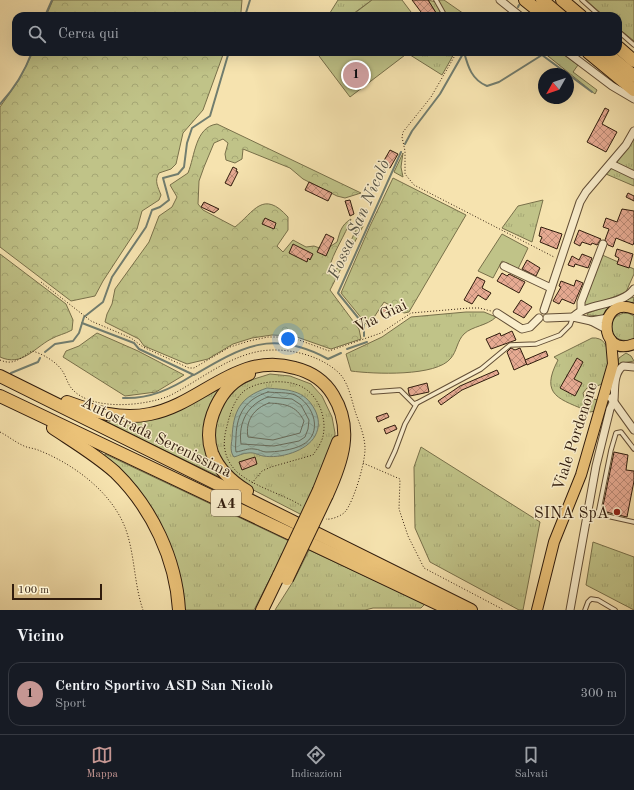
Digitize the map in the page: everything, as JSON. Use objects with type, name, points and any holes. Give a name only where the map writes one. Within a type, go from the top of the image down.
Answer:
[{"type":"highway","points":[[525,0],[540,12]]},
{"type":"highway","points":[[542,0],[556,12]]},
{"type":"highway","points":[[562,0],[576,12]]},
{"type":"highway","points":[[622,50],[634,61]]},
{"type":"highway","points":[[593,56],[634,90]]},
{"type":"highway","points":[[610,56],[634,76]]},
{"type":"highway","points":[[0,376],[70,403],[106,414],[129,417],[164,411],[232,374],[247,368],[275,363],[306,371],[322,380],[338,403],[345,431],[341,463],[323,493],[283,577],[270,610]]},
{"type":"highway","points":[[323,493],[338,442],[336,416],[327,396],[308,378],[296,372],[278,369],[258,371],[243,376],[229,386],[214,410],[210,426],[212,453],[218,465],[226,476],[238,486],[347,549]]},
{"type":"highway","name":"Autostrada Serenissima","points":[[0,376],[471,610]]},
{"type":"highway","name":"Autostrada Serenissima","points":[[0,396],[451,610]]},
{"type":"highway","points":[[0,401],[53,428],[95,456],[115,472],[147,512],[165,546],[176,585],[179,610]]},
{"type":"highway","points":[[262,610],[283,577]]},
{"type":"main road","points":[[606,329],[608,318],[618,309],[633,308]]},
{"type":"main road","name":"Viale Pordenone","points":[[537,610],[554,542],[581,475],[608,396],[613,364],[611,340],[606,329]]},
{"type":"main road","name":"Viale Pordenone","points":[[611,340],[617,344],[631,345]]},
{"type":"main road","name":"Viale Pordenone","points":[[613,364],[621,351],[631,345]]},
{"type":"street","points":[[500,0],[512,12]]},
{"type":"street","points":[[572,56],[612,86],[634,99]]},
{"type":"street","points":[[539,318],[538,313],[544,310],[583,197],[611,164],[634,131]]},
{"type":"street","points":[[611,164],[634,174]]},
{"type":"street","points":[[581,311],[581,302],[603,244]]},
{"type":"street","points":[[504,266],[551,288]]},
{"type":"street","points":[[573,318],[581,311],[618,300],[629,294],[634,289]]},
{"type":"street","points":[[544,310],[548,313],[548,318]]},
{"type":"street","points":[[497,313],[522,329],[530,326],[539,318]]},
{"type":"street","points":[[539,318],[544,320],[548,318],[573,318],[591,321],[606,329]]},
{"type":"street","points":[[591,321],[608,318]]},
{"type":"street","points":[[608,396],[613,391],[620,368],[628,365],[634,367]]},
{"type":"street","points":[[608,396],[634,430]]},
{"type":"street","points":[[570,610],[596,466],[610,410],[608,396]]},
{"type":"lane","points":[[436,0],[442,12]]},
{"type":"lane","points":[[582,0],[596,12]]},
{"type":"lane","points":[[622,35],[634,45]]},
{"type":"lane","points":[[388,466],[405,424],[417,403],[481,369],[510,345],[536,344],[560,335],[570,325],[573,318]]},
{"type":"lane","points":[[0,371],[27,384]]},
{"type":"lane","points":[[373,392],[400,390],[414,404],[417,403]]},
{"type":"lane","points":[[634,449],[620,432],[616,433],[598,514],[634,522]]},
{"type":"lane","points":[[585,610],[591,599],[598,600],[615,610]]},
{"type":"path","points":[[455,56],[431,97],[403,132],[402,141],[405,151],[404,169],[408,179],[414,185],[561,260]]},
{"type":"path","name":"Via Giai","points":[[41,282],[88,319],[131,338],[142,346],[189,368],[194,368],[230,347],[268,337],[282,337],[299,340],[329,351],[381,333],[411,313],[480,308],[497,313]]},
{"type":"path","points":[[0,360],[8,364],[32,351],[38,352],[61,368],[67,383],[79,395],[94,400],[120,405],[140,404],[163,398],[184,388],[232,359],[247,354],[276,350],[292,351],[319,361],[341,375],[349,390],[363,432],[365,449],[359,481],[344,513],[329,520],[324,519]]},
{"type":"path","points":[[252,483],[262,471],[313,455],[323,437],[323,412],[314,397],[304,387],[282,382],[258,383],[241,393],[232,410],[223,442],[227,459],[237,471],[252,483],[304,507]]},
{"type":"path","points":[[0,432],[24,446],[39,450],[76,471],[98,486],[110,500],[119,512],[126,530],[143,610]]},
{"type":"path","points":[[362,462],[400,479],[399,509],[408,536],[424,568],[504,610]]},
{"type":"green space","points":[[53,0],[242,0],[241,12],[48,12]]},
{"type":"green space","points":[[338,0],[372,0],[356,12],[330,12]]},
{"type":"green space","points":[[372,0],[402,0],[411,12],[356,12]]},
{"type":"green space","points":[[428,0],[436,2],[440,12],[436,12]]},
{"type":"green space","points":[[438,0],[444,0],[461,12],[444,12]]},
{"type":"green space","points":[[586,0],[634,0],[634,41],[622,31],[622,12],[600,12]]},
{"type":"green space","points":[[31,56],[223,56],[203,110],[183,133],[176,164],[171,169],[159,173],[157,184],[161,195],[159,200],[142,211],[137,229],[95,296],[71,301],[0,247],[0,107],[19,80]]},
{"type":"green space","points":[[319,56],[404,56],[350,97]]},
{"type":"green space","points":[[412,56],[453,56],[442,75]]},
{"type":"green space","points":[[548,56],[566,56],[578,65],[574,71],[574,68],[563,68]]},
{"type":"green space","points":[[574,73],[597,90],[595,94],[574,77]]},
{"type":"green space","points":[[217,124],[361,193],[345,198],[337,196],[303,179],[290,168],[243,149],[242,159],[235,163],[226,160],[225,154],[228,143],[223,139],[214,143],[204,167],[199,181],[198,204],[203,210],[235,227],[259,206],[265,204],[272,205],[288,217],[288,230],[277,246],[283,252],[293,240],[306,247],[314,246],[325,250],[337,242],[343,226],[351,219],[331,263],[329,269],[331,273],[339,267],[359,223],[363,226],[330,290],[359,329],[361,339],[331,349],[294,336],[272,335],[252,338],[233,344],[208,359],[187,364],[144,346],[139,339],[105,322],[112,304],[115,289],[149,242],[159,216],[172,207],[177,197],[170,185],[188,173],[200,136],[210,126]]},
{"type":"green space","points":[[634,136],[634,171],[621,166],[617,162]]},
{"type":"green space","points":[[403,153],[401,167],[403,177],[394,172]]},
{"type":"green space","points":[[611,168],[634,178],[634,186],[606,174]]},
{"type":"green space","points":[[393,178],[466,215],[409,312],[404,313],[384,302],[369,325],[367,325],[341,293]]},
{"type":"green space","points":[[543,200],[532,242],[502,228],[518,206]]},
{"type":"green space","points":[[502,234],[528,248],[518,269],[502,261],[493,278],[478,271]]},
{"type":"green space","points":[[0,254],[66,304],[73,320],[72,330],[51,339],[27,355],[15,360],[0,357]]},
{"type":"green space","points":[[600,254],[634,269],[634,274],[626,292],[583,307]]},
{"type":"green space","points":[[634,297],[633,303],[624,304],[601,316],[587,315],[588,313]]},
{"type":"green space","points":[[466,312],[484,312],[496,317],[467,331],[460,340],[451,358],[444,364],[433,368],[404,373],[351,371],[346,354],[382,337],[411,317]]},
{"type":"green space","points":[[628,313],[634,316],[634,339],[618,339],[613,334],[612,323],[620,314]]},
{"type":"green space","points":[[97,333],[138,351],[184,375],[156,392],[125,396],[63,357],[66,351],[79,346]]},
{"type":"green space","points":[[592,338],[599,339],[604,342],[609,355],[609,363],[602,383],[597,386],[587,388],[583,393],[584,397],[598,400],[595,411],[590,412],[556,395],[552,389],[551,381],[558,360],[554,357]]},
{"type":"green space","points":[[626,353],[631,356],[634,361],[617,364],[619,358]]},
{"type":"green space","points":[[270,374],[290,376],[311,384],[322,396],[332,417],[335,433],[334,446],[302,515],[236,481],[217,453],[214,439],[216,419],[224,400],[237,387],[254,379]]},
{"type":"green space","points":[[238,376],[207,425],[222,478],[82,411],[125,421]]},
{"type":"green space","points":[[421,447],[540,522],[523,610],[519,610],[430,562],[415,528],[414,467]]},
{"type":"green space","points":[[105,454],[289,541],[254,610],[181,610],[167,546],[104,460]]},
{"type":"green space","points":[[593,542],[634,557],[634,610],[586,585]]},
{"type":"green space","points":[[309,550],[425,604],[421,608],[373,608],[365,610],[275,610],[294,580]]},
{"type":"water","points":[[267,388],[289,390],[301,394],[306,398],[311,403],[317,416],[317,433],[306,446],[292,453],[270,457],[254,453],[244,453],[234,457],[231,446],[236,413],[244,401],[250,396]]},
{"type":"building","points":[[412,0],[428,0],[436,12],[421,12]]},
{"type":"building","points":[[605,108],[609,110],[602,124],[617,132],[606,152],[587,142]]},
{"type":"building","points":[[390,150],[398,154],[390,168],[382,164]]},
{"type":"building","points":[[233,167],[237,169],[236,171],[238,172],[231,186],[225,183]]},
{"type":"building","points":[[309,182],[332,193],[328,201],[305,190]]},
{"type":"building","points":[[628,193],[634,196],[634,201],[626,197]]},
{"type":"building","points":[[350,200],[354,214],[350,216],[345,201]]},
{"type":"building","points":[[204,202],[219,209],[214,213],[201,207]]},
{"type":"building","points":[[622,209],[634,211],[634,242],[633,245],[616,238],[613,247],[608,245],[605,240],[609,229],[603,227],[606,218],[617,222]]},
{"type":"building","points":[[265,218],[276,223],[274,229],[262,224]]},
{"type":"building","points":[[541,227],[562,234],[557,249],[540,242],[542,237],[539,236]]},
{"type":"building","points":[[579,230],[601,239],[597,245],[582,242],[580,246],[574,243]]},
{"type":"building","points":[[326,234],[334,238],[326,256],[317,252]]},
{"type":"building","points":[[293,244],[313,254],[310,260],[308,258],[307,262],[289,253]]},
{"type":"building","points":[[617,249],[633,254],[629,268],[617,264],[619,258],[615,256]]},
{"type":"building","points":[[582,254],[592,258],[588,268],[575,264],[574,267],[568,265],[572,256],[579,260]]},
{"type":"building","points":[[527,260],[540,268],[536,276],[522,269]]},
{"type":"building","points":[[502,273],[507,276],[509,274],[525,282],[519,293],[497,281]]},
{"type":"building","points":[[477,277],[485,281],[482,288],[491,293],[486,300],[478,295],[472,304],[464,300]]},
{"type":"building","points":[[576,280],[583,283],[574,304],[562,299],[559,304],[553,301],[561,287],[559,286],[561,281],[574,286]]},
{"type":"building","points":[[521,300],[532,307],[524,318],[513,312]]},
{"type":"building","points":[[385,306],[389,309],[385,315],[381,312]]},
{"type":"building","points":[[512,331],[516,340],[491,349],[486,339],[500,333],[501,336]]},
{"type":"building","points":[[511,348],[515,350],[520,348],[527,364],[514,370],[507,352]]},
{"type":"building","points":[[546,351],[548,356],[527,365],[525,360]]},
{"type":"building","points":[[577,358],[583,362],[574,379],[582,383],[575,396],[560,388]]},
{"type":"building","points":[[497,370],[499,374],[462,390],[441,405],[438,401],[460,386]]},
{"type":"building","points":[[427,383],[429,392],[410,396],[408,388]]},
{"type":"building","points":[[387,413],[389,417],[378,422],[376,417]]},
{"type":"building","points":[[395,425],[397,429],[386,434],[384,429]]},
{"type":"building","points":[[614,452],[628,455],[626,470],[634,471],[634,481],[627,517],[602,511]]},
{"type":"building","points":[[255,457],[257,464],[242,470],[239,462]]},
{"type":"waterway","points":[[47,12],[52,0]]},
{"type":"waterway","points":[[246,12],[250,0]]},
{"type":"waterway","points":[[0,104],[10,93],[30,56]]},
{"type":"waterway","points":[[45,352],[55,344],[73,341],[79,333],[84,317],[103,302],[112,277],[146,227],[152,210],[160,207],[169,200],[163,178],[178,174],[184,167],[187,143],[192,128],[210,116],[228,56]]},
{"type":"waterway","name":"Fossa San Nicolò","points":[[405,144],[412,131],[440,94],[462,56]]},
{"type":"waterway","points":[[465,56],[474,77],[487,86],[499,82],[540,56]]},
{"type":"waterway","points":[[543,56],[592,92]]},
{"type":"waterway","name":"Fossa San Nicolò","points":[[364,336],[364,325],[338,293],[401,152]]},
{"type":"waterway","name":"Fossa San Nicolò","points":[[82,323],[134,343],[139,349],[194,375],[243,349],[259,345],[274,343],[291,345],[308,350],[328,359],[341,353]]},
{"type":"waterway","name":"Fossa San Nicolò","points":[[347,349],[367,342]]},
{"type":"waterway","points":[[11,373],[38,362],[40,358]]},
{"type":"waterway","points":[[123,398],[151,395],[177,385],[193,375]]},
{"type":"place","name":"Centro Sportivo ASD San Nicolò","points":[[356,75]]},
{"type":"place","name":"SINA SpA","points":[[617,512]]}]
